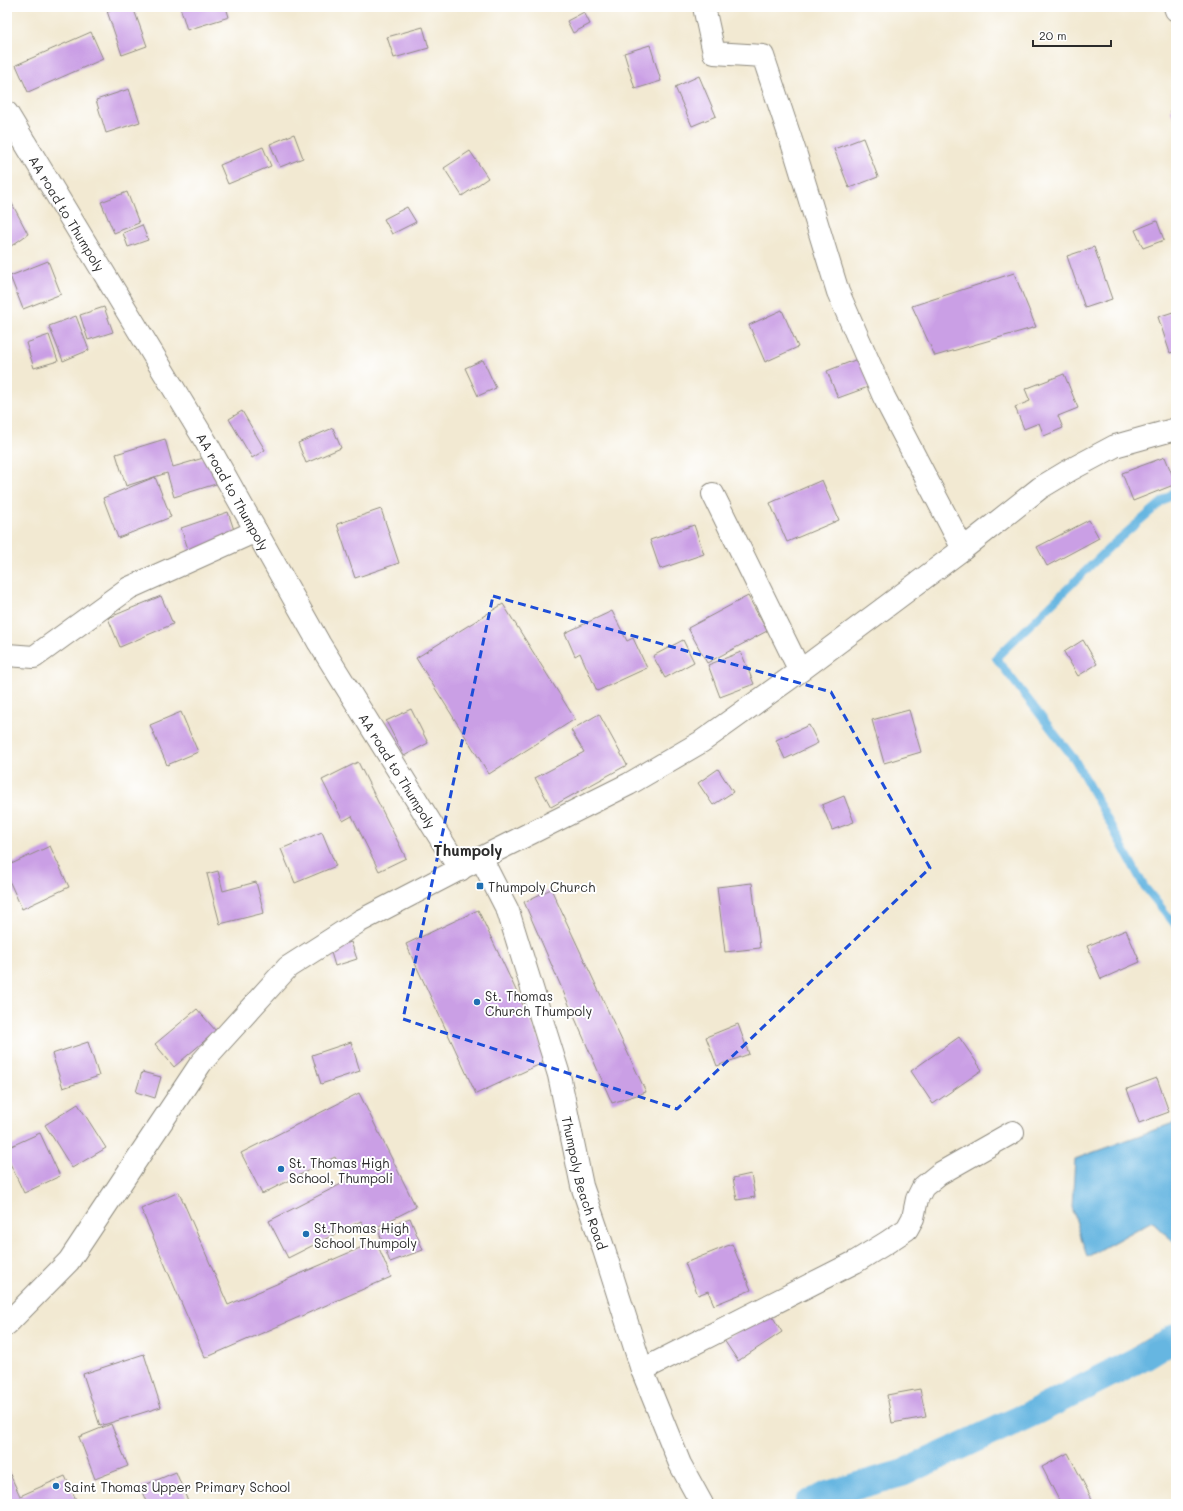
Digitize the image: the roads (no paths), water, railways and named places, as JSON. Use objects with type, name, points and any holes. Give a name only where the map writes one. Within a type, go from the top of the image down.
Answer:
[{"type":"main road","points":[[704,7],[714,52],[763,56],[796,155],[838,292],[884,397],[963,549]]},
{"type":"main road","name":"AA road to Thumpoly","points":[[7,113],[206,442],[319,643],[460,870]]},
{"type":"main road","points":[[7,1324],[69,1261],[201,1063],[288,967],[360,921],[481,858],[629,784],[701,742],[800,671],[963,549],[1040,488],[1115,446],[1176,429]]},
{"type":"main road","points":[[713,494],[800,671]]},
{"type":"main road","points":[[7,654],[34,657],[129,588],[256,531]]},
{"type":"main road","name":"Thumpoly Beach Road","points":[[481,858],[508,911],[559,1075],[582,1186],[642,1370],[680,1464],[702,1504]]},
{"type":"main road","points":[[642,1370],[855,1262],[886,1243],[907,1229],[913,1218],[917,1199],[923,1187],[939,1174],[1013,1132]]},
{"type":"water","points":[[1176,1122],[1176,1244],[1152,1221],[1087,1257],[1072,1207],[1075,1159]]},
{"type":"water","points":[[1176,1324],[1176,1348],[1090,1398],[1076,1382],[1147,1339]]},
{"type":"waterway","points":[[1176,490],[1113,544],[996,658],[1075,760],[1144,886],[1176,926]]},
{"type":"waterway","points":[[808,1504],[829,1494],[903,1473],[1037,1411],[1145,1356],[1176,1337]]},
{"type":"place","name":"Thumpoly Church","points":[[480,886]]},
{"type":"place","name":"St. Thomas Church Thumpoly","points":[[477,1002]]},
{"type":"place","name":"St. Thomas High School, Thumpoli","points":[[281,1169]]},
{"type":"place","name":"St.Thomas High School Thumpoly","points":[[306,1234]]},
{"type":"place","name":"Saint Thomas Upper Primary School","points":[[56,1486]]},
{"type":"district","name":"Thumpoly","points":[[468,850]]}]
